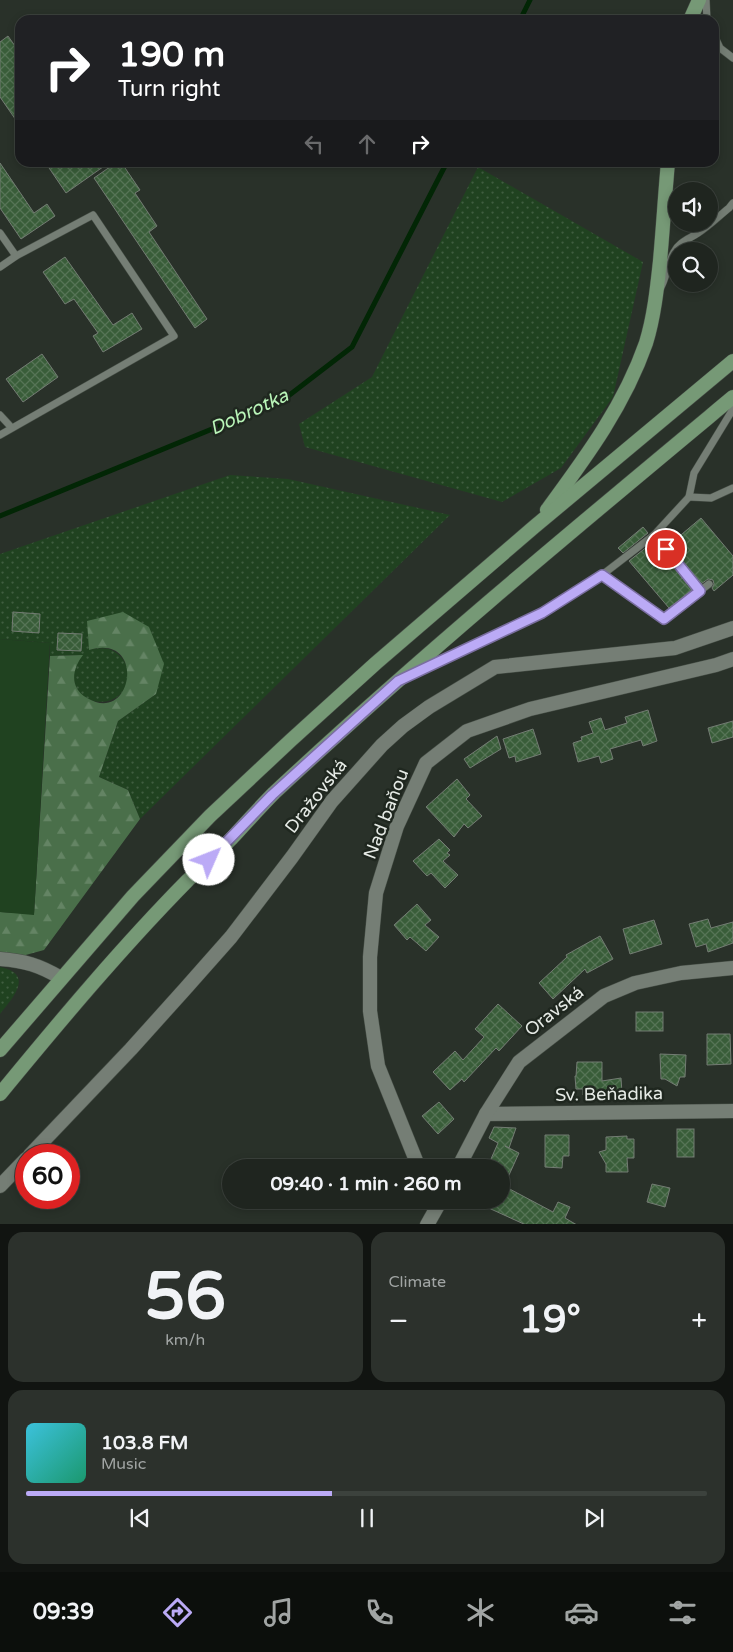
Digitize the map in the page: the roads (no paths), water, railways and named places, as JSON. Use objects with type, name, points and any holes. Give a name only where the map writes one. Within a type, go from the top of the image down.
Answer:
[{"type":"main road","points":[[692,15],[699,0]]},
{"type":"main road","points":[[534,527],[593,448],[622,400],[646,343],[657,296],[668,167]]},
{"type":"main road","points":[[0,1050],[132,896],[210,816],[376,663],[534,527],[733,361]]},
{"type":"main road","points":[[0,1094],[40,1044],[109,966],[187,881],[231,839],[272,795],[398,681],[582,523],[733,397]]},
{"type":"street","name":"Dražovská","points":[[40,1144],[192,982],[231,937],[332,801],[382,745],[403,726],[429,707],[495,668],[675,648],[733,628]]},
{"type":"street","name":"Nad baňou","points":[[415,1159],[378,1066],[370,1011],[370,957],[376,893],[398,826],[426,763],[467,731],[530,709],[706,668],[733,659]]},
{"type":"street","points":[[0,959],[20,960],[44,968],[61,978]]},
{"type":"street","name":"Oravská","points":[[463,1159],[486,1114],[519,1062],[604,996],[635,983],[672,975],[733,968]]},
{"type":"street","name":"Sv. Beňadika","points":[[486,1114],[733,1111]]},
{"type":"street","points":[[0,1186],[15,1170]]},
{"type":"street","points":[[427,1224],[433,1209]]},
{"type":"lane","points":[[706,0],[707,15]]},
{"type":"lane","points":[[719,46],[733,58]]},
{"type":"lane","points":[[657,296],[665,280],[669,260],[675,250],[680,244],[722,214],[733,203]]},
{"type":"lane","points":[[0,267],[16,256],[94,214],[174,336],[11,427],[0,435]]},
{"type":"lane","points":[[0,233],[16,256]]},
{"type":"lane","points":[[398,681],[542,613],[602,575],[654,535],[689,497],[694,473],[733,409]]},
{"type":"lane","points":[[0,415],[11,427]]},
{"type":"lane","points":[[689,497],[711,498],[733,488]]},
{"type":"lane","points":[[654,535],[700,591]]},
{"type":"lane","points":[[602,575],[664,619],[709,584]]},
{"type":"waterway","name":"Dobrotka","points":[[522,15],[530,0]]},
{"type":"waterway","name":"Dobrotka","points":[[0,516],[283,400],[352,347],[444,167]]}]
